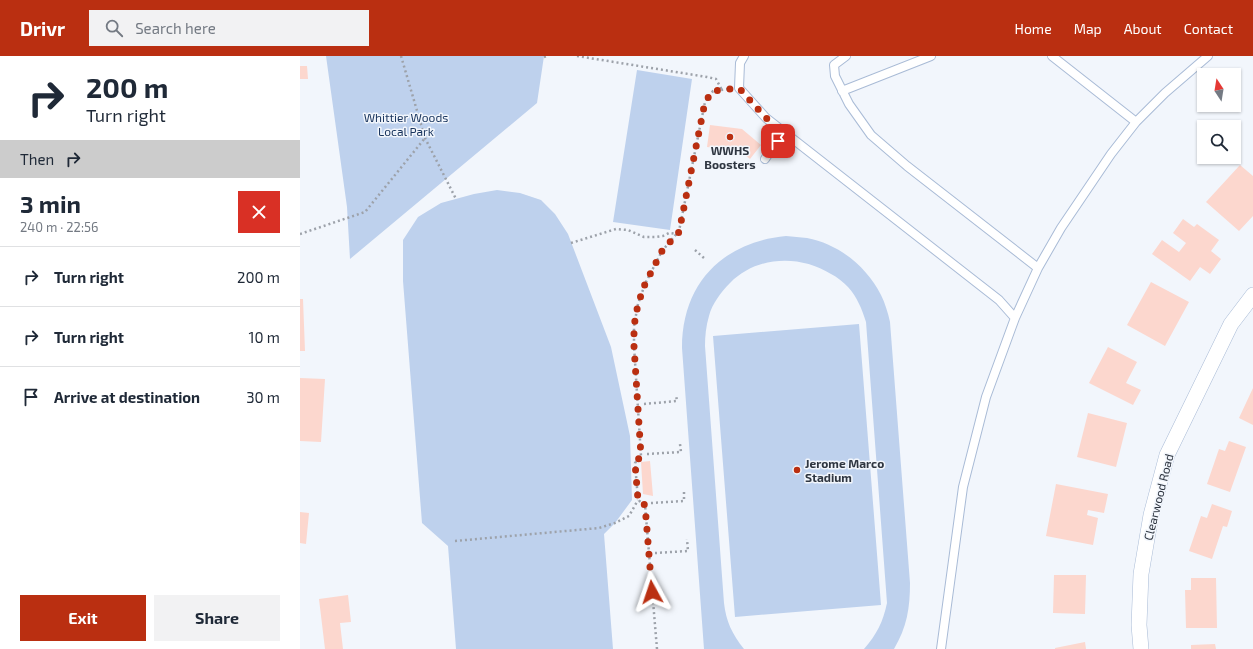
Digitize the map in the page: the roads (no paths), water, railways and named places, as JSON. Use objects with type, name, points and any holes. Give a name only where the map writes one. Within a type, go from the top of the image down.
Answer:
[{"type":"street","name":"Clearwood Road","points":[[1141,649],[1139,625],[1141,574],[1151,515],[1167,455],[1231,324],[1253,295]]},
{"type":"lane","points":[[744,56],[740,63],[739,88],[766,118],[999,300],[1014,318]]},
{"type":"lane","points":[[846,56],[834,65],[835,76],[849,104],[871,135],[907,166],[1038,268]]},
{"type":"lane","points":[[842,91],[931,56]]},
{"type":"lane","points":[[1052,56],[1136,122]]},
{"type":"lane","points":[[941,649],[963,487],[986,397],[1014,318],[1038,268],[1061,228],[1111,154],[1136,122],[1208,56]]},
{"type":"lane","points":[[765,159],[778,141],[772,122]]},
{"type":"place","name":"WWHS Boosters","points":[[730,137]]},
{"type":"place","name":"Jerome Marco Stadium","points":[[797,470]]},
{"type":"park label","name":"Whittier Woods Local Park","points":[[406,124]]}]
